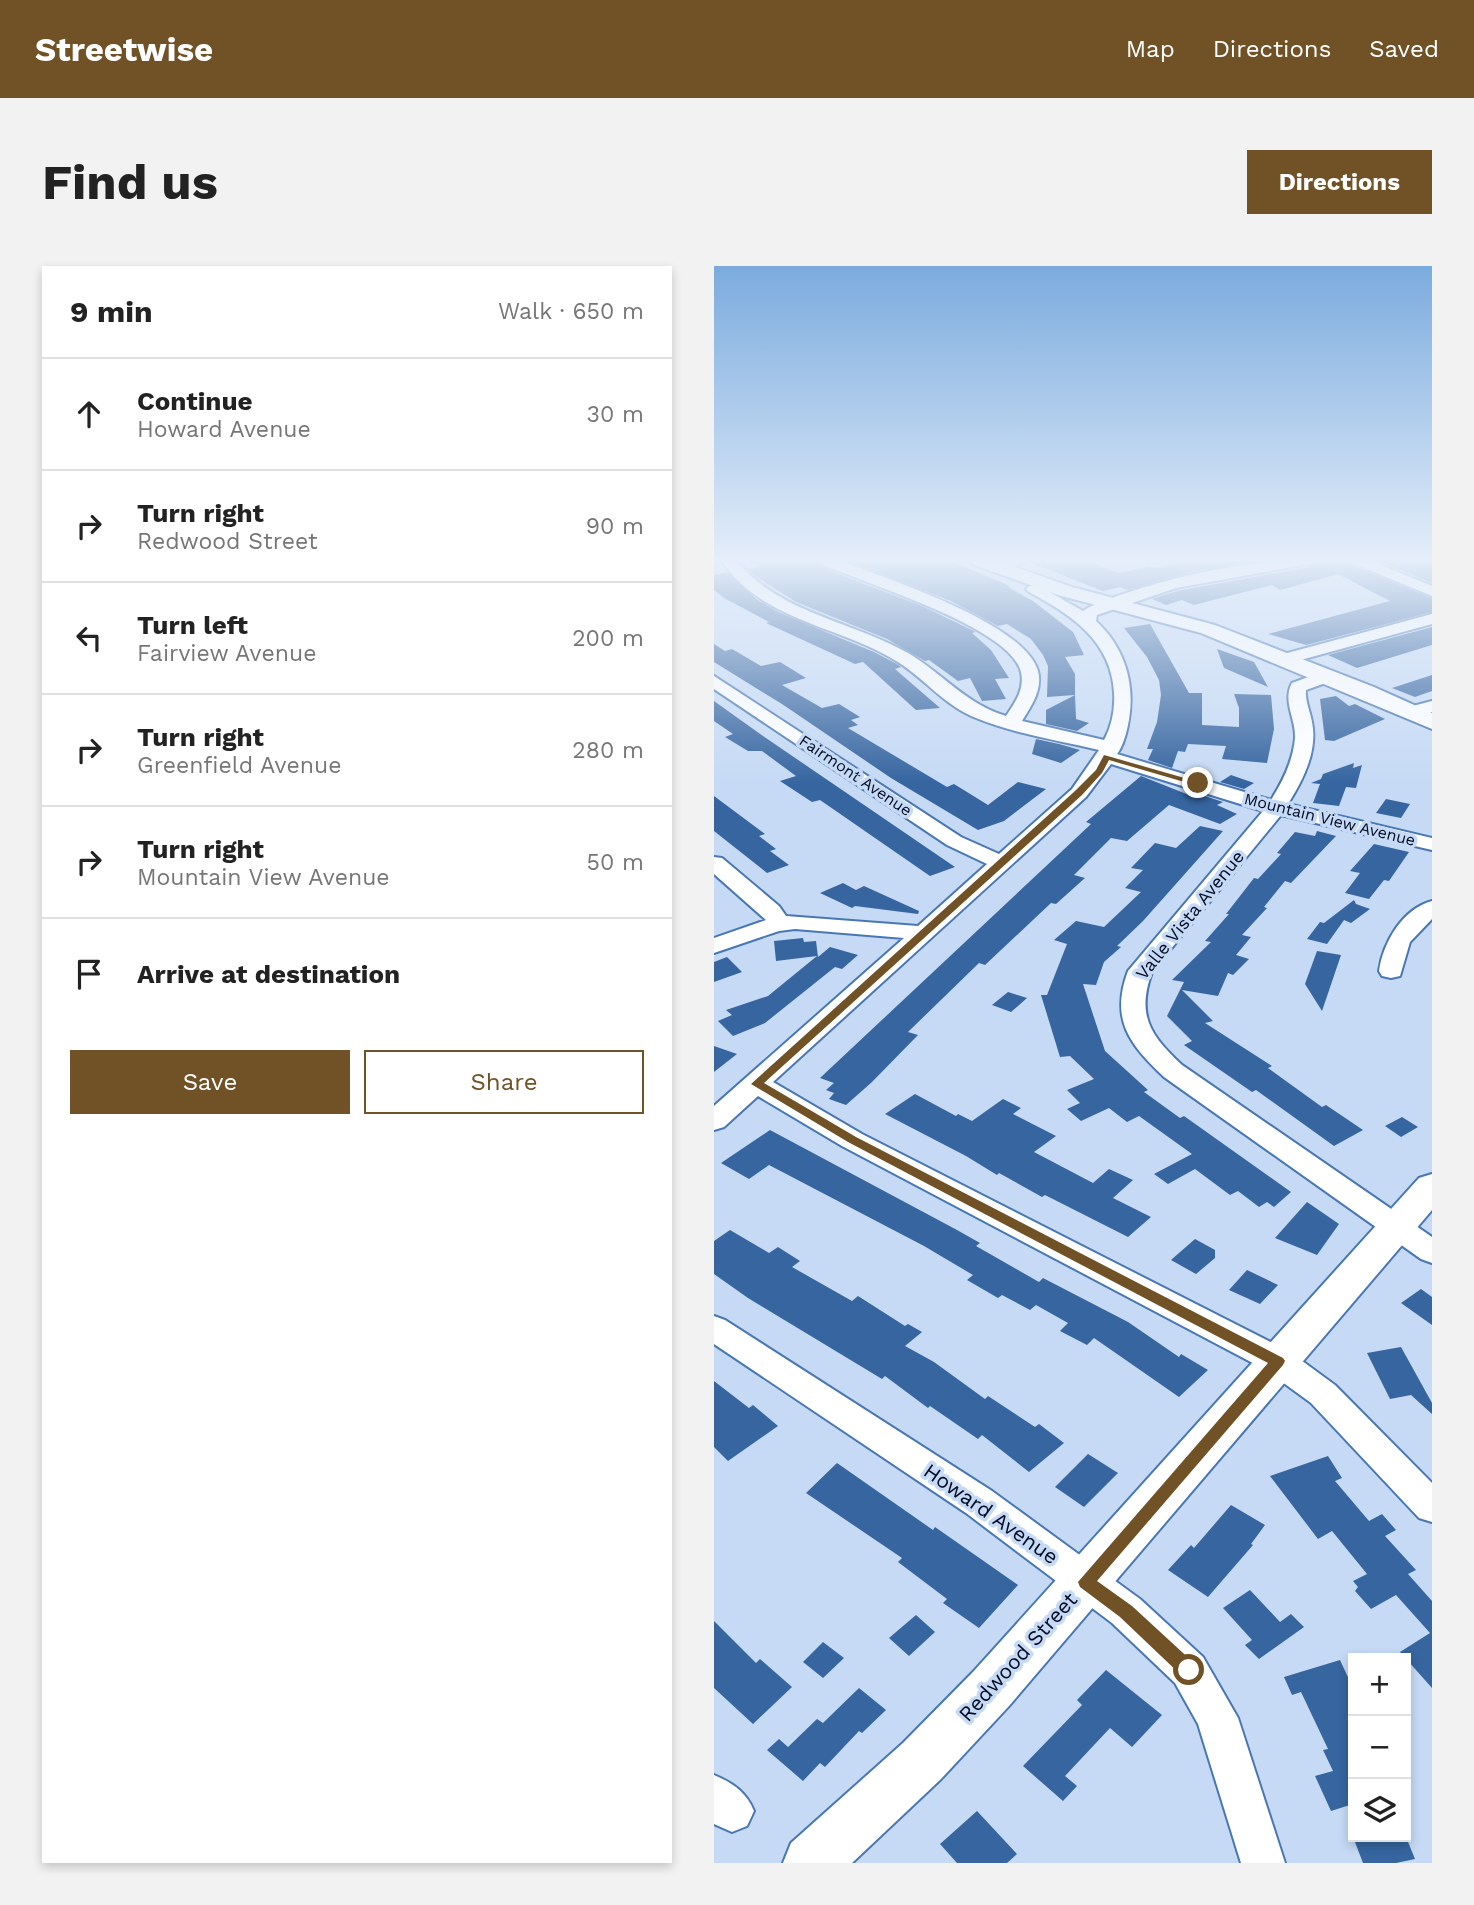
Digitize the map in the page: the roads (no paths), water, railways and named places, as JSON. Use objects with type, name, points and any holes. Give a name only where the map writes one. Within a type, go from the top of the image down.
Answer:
[{"type":"main road","points":[[1220,635],[1328,676],[1432,722]]},
{"type":"main road","name":"Redwood Street","points":[[811,1863],[922,1761],[991,1689],[1278,1361],[1414,1240],[1432,1186]]},
{"type":"street","name":"Mountain View Avenue","points":[[852,635],[899,655],[921,669],[956,701],[979,713],[1276,808],[1377,829],[1432,844]]},
{"type":"street","points":[[997,635],[1026,662],[1030,674],[1026,701],[1012,722]]},
{"type":"street","points":[[714,1121],[1079,793],[1099,771],[1110,753],[1126,701],[1119,667],[1098,635]]},
{"type":"street","points":[[1286,659],[1375,635]]},
{"type":"street","name":"Valle Vista Avenue","points":[[1328,676],[1298,687],[1296,700],[1303,721],[1304,739],[1295,778],[1276,808],[1140,971],[1130,1001],[1133,1018],[1143,1040],[1172,1071],[1414,1240]]},
{"type":"street","name":"Fairmont Avenue","points":[[714,681],[954,841],[1001,863]]},
{"type":"street","points":[[1411,712],[1432,706]]},
{"type":"street","points":[[714,863],[771,911],[780,924]]},
{"type":"street","points":[[1391,971],[1392,954],[1406,928],[1432,908]]},
{"type":"street","points":[[714,946],[780,924],[795,922],[924,933]]},
{"type":"street","points":[[756,1084],[852,1140],[1278,1361],[1323,1394],[1432,1507]]},
{"type":"street","name":"Howard Avenue","points":[[714,1328],[979,1502],[1126,1611],[1189,1670],[1217,1718],[1263,1863]]}]
